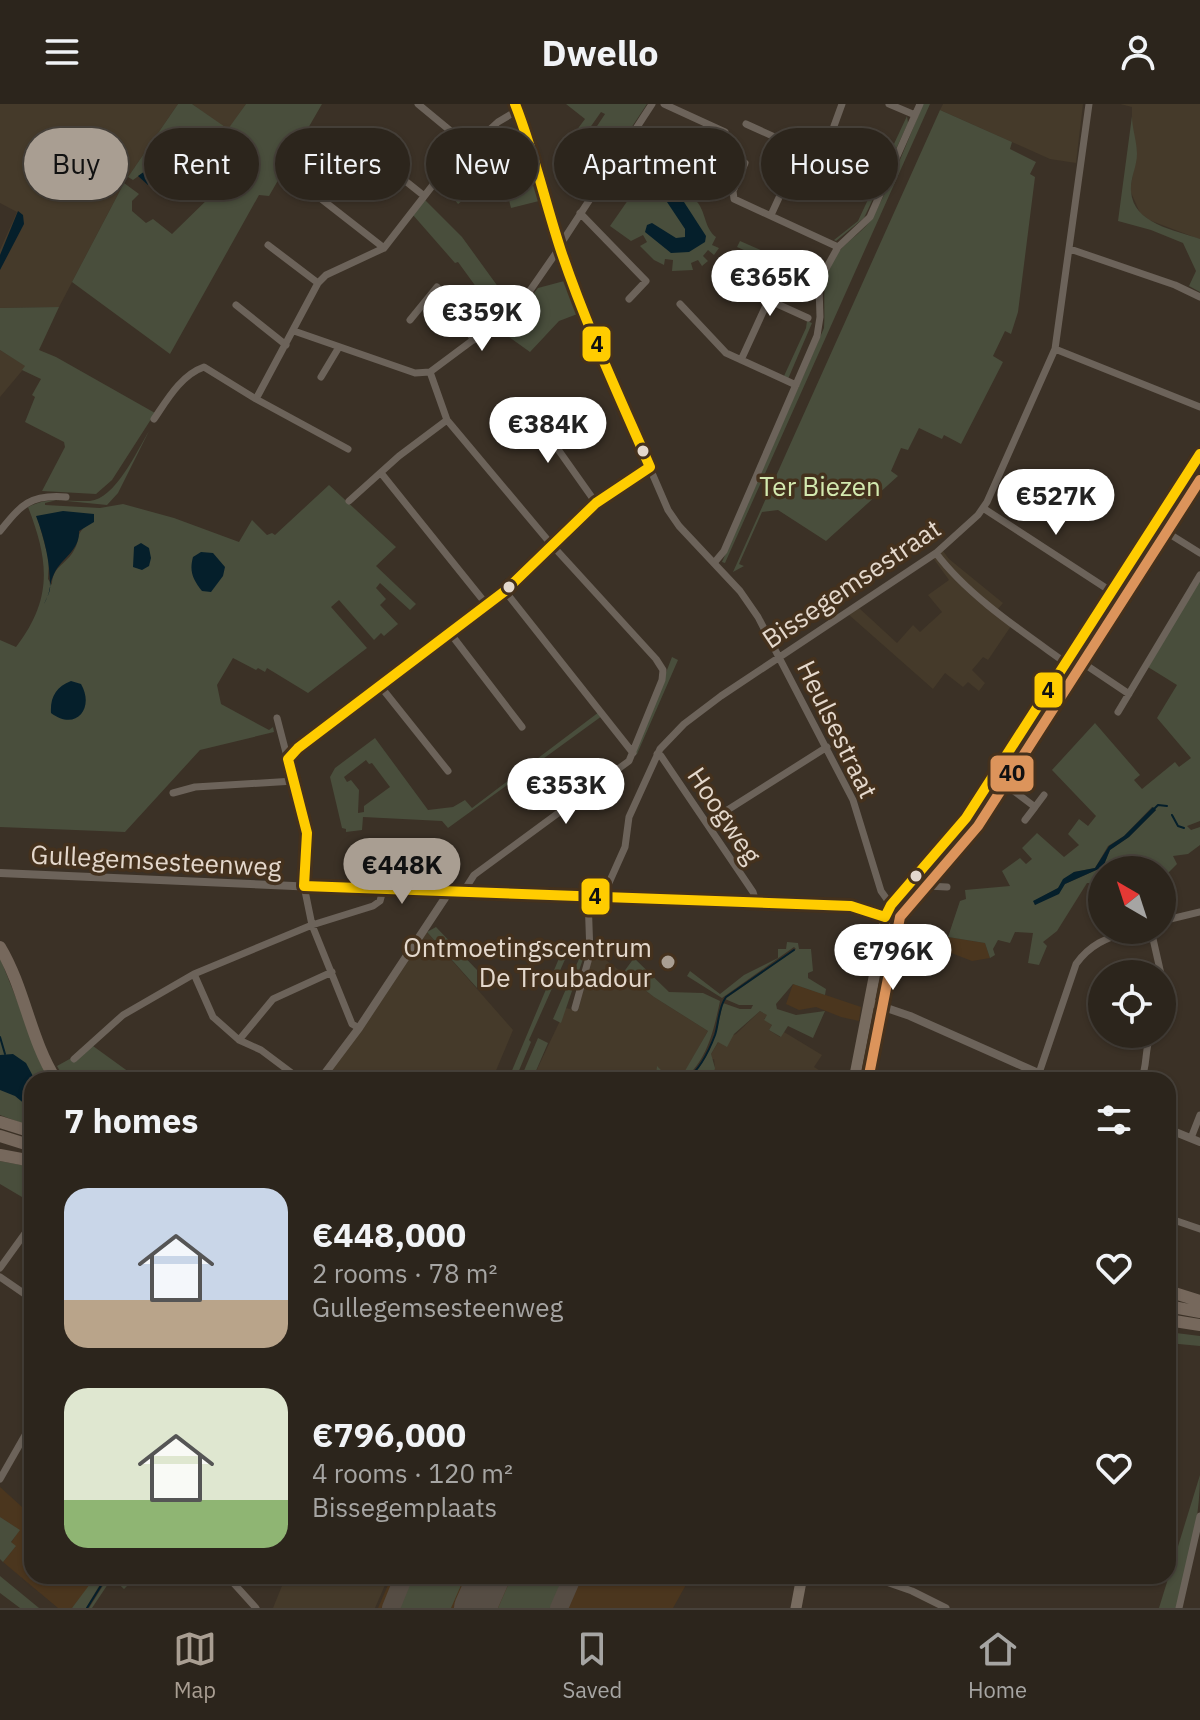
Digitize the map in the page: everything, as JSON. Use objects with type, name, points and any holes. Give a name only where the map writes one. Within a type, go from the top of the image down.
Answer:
[{"type":"highway","points":[[0,947],[14,973],[52,1072]]},
{"type":"highway","points":[[0,1122],[24,1130]]},
{"type":"highway","points":[[0,1136],[24,1144]]},
{"type":"highway","points":[[0,1155],[24,1160]]},
{"type":"highway","points":[[1176,1294],[1200,1301]]},
{"type":"highway","points":[[1176,1310],[1198,1320]]},
{"type":"highway","points":[[1176,1320],[1198,1320]]},
{"type":"highway","points":[[1176,1324],[1198,1320]]},
{"type":"main road","points":[[856,1072],[888,911],[958,829],[1200,454]]},
{"type":"main road","points":[[796,1608],[800,1584]]},
{"type":"street","points":[[418,104],[447,128]]},
{"type":"street","points":[[636,128],[652,104]]},
{"type":"street","points":[[664,104],[716,128]]},
{"type":"street","points":[[834,126],[842,104]]},
{"type":"street","points":[[889,104],[915,115]]},
{"type":"street","points":[[714,563],[724,551],[819,330],[819,287],[838,247],[870,217],[920,104]]},
{"type":"street","name":"Bissegemsestraat","points":[[606,897],[625,847],[627,825],[657,754],[692,718],[936,553],[983,508],[1055,349],[1089,104]]},
{"type":"street","points":[[492,128],[516,107]]},
{"type":"street","name":"Heulsestraat","points":[[516,107],[561,251],[594,339],[673,519],[748,603],[779,657],[853,800],[888,911]]},
{"type":"street","points":[[746,124],[761,131]]},
{"type":"street","points":[[410,185],[423,195]]},
{"type":"street","points":[[256,399],[318,283],[326,275],[384,248],[426,192]]},
{"type":"street","points":[[323,200],[384,248]]},
{"type":"street","points":[[558,242],[564,239],[589,200]]},
{"type":"street","points":[[736,200],[838,247]]},
{"type":"street","points":[[771,215],[778,200]]},
{"type":"street","points":[[580,213],[646,281],[629,299]]},
{"type":"street","points":[[268,245],[318,283]]},
{"type":"street","points":[[1070,249],[1175,285],[1200,297]]},
{"type":"street","points":[[294,331],[415,373],[430,372],[520,305],[556,253],[561,251]]},
{"type":"street","points":[[410,320],[443,279]]},
{"type":"street","points":[[437,287],[474,340]]},
{"type":"street","points":[[730,291],[740,287],[808,318]]},
{"type":"street","points":[[741,360],[768,301]]},
{"type":"street","points":[[680,304],[726,353],[796,385]]},
{"type":"street","points":[[236,305],[286,345]]},
{"type":"street","points":[[321,377],[339,347]]},
{"type":"street","points":[[1055,349],[1200,407]]},
{"type":"street","points":[[154,419],[174,390],[204,367],[348,449]]},
{"type":"street","points":[[430,372],[447,420],[663,670],[662,680],[629,761],[474,875],[467,892]]},
{"type":"street","points":[[528,407],[596,503]]},
{"type":"street","points":[[349,501],[447,420]]},
{"type":"street","points":[[288,759],[298,748],[505,591],[596,503],[650,467]]},
{"type":"street","points":[[381,473],[487,605]]},
{"type":"street","points":[[0,531],[23,505],[46,495],[66,497]]},
{"type":"street","points":[[983,508],[1112,592]]},
{"type":"street","points":[[1155,525],[1200,553]]},
{"type":"street","points":[[936,553],[945,566],[994,610],[1129,694]]},
{"type":"street","points":[[1118,712],[1200,575]]},
{"type":"street","points":[[505,591],[633,753]]},
{"type":"street","points":[[450,633],[522,727]]},
{"type":"street","points":[[381,687],[448,771]]},
{"type":"street","points":[[277,718],[307,833],[304,886],[312,925],[352,1024],[359,1028]]},
{"type":"street","points":[[707,823],[827,747]]},
{"type":"street","name":"Hoogweg","points":[[657,754],[707,823],[753,892],[756,902]]},
{"type":"street","points":[[994,776],[1035,807]]},
{"type":"street","points":[[173,793],[195,787],[294,781]]},
{"type":"street","points":[[1025,820],[1044,795]]},
{"type":"street","name":"Gullegemsesteenweg","points":[[0,873],[856,906],[888,911]]},
{"type":"street","points":[[916,877],[927,886],[947,887]]},
{"type":"street","points":[[74,1059],[123,1015],[194,974],[312,925],[373,906],[380,901],[383,890]]},
{"type":"street","points":[[326,1072],[359,1028],[445,898],[445,891]]},
{"type":"street","points":[[575,1008],[590,954],[588,897]]},
{"type":"street","points":[[1176,918],[1200,912]]},
{"type":"street","points":[[1039,1072],[1076,964],[1094,944]]},
{"type":"street","points":[[239,1040],[273,999],[332,972]]},
{"type":"street","points":[[194,974],[213,1017],[239,1040],[261,1050],[290,1072]]},
{"type":"street","points":[[869,1002],[906,1014],[1037,1072]]},
{"type":"street","points":[[1144,1072],[1145,1048]]},
{"type":"street","points":[[1191,1138],[1200,1115]]},
{"type":"street","points":[[1176,1132],[1200,1142]]},
{"type":"street","points":[[1176,1221],[1200,1229]]},
{"type":"street","points":[[0,1268],[24,1235]]},
{"type":"street","points":[[0,1277],[24,1294]]},
{"type":"street","points":[[0,1479],[24,1437]]},
{"type":"street","points":[[1179,1608],[1200,1516]]},
{"type":"street","points":[[234,1584],[256,1608]]},
{"type":"street","points":[[892,1584],[946,1608]]},
{"type":"shaded area","points":[[0,104],[178,104],[162,128],[144,128],[144,154],[128,177],[128,128],[24,128],[24,200],[115,200],[59,307],[0,308],[0,250],[17,212],[0,203]]},
{"type":"shaded area","points":[[192,104],[246,104],[229,128]]},
{"type":"shaded area","points":[[943,104],[1083,104],[1076,163],[1050,159],[940,110]]},
{"type":"shaded area","points":[[1120,104],[1200,104],[1200,241],[1149,220],[1140,213],[1130,190],[1137,153],[1132,107]]},
{"type":"shaded area","points":[[0,350],[26,366],[0,397]]},
{"type":"shaded area","points":[[943,551],[1003,603],[998,609],[1011,626],[988,660],[983,657],[972,670],[985,683],[979,691],[968,682],[963,687],[945,673],[933,689],[848,614],[859,608],[897,643],[913,625],[920,632],[942,612],[928,595],[949,580],[933,558]]},
{"type":"shaded area","points":[[427,932],[513,1030],[495,1072],[330,1072]]},
{"type":"shaded area","points":[[948,937],[985,943],[990,958],[972,961],[941,949]]},
{"type":"shaded area","points":[[593,954],[602,957],[654,997],[708,1031],[685,1072],[663,1072],[657,1067],[656,1072],[536,1072],[566,1008],[578,1011]]},
{"type":"shaded area","points":[[793,984],[861,1007],[859,1021],[816,1007],[799,1010],[786,1004]]},
{"type":"shaded area","points":[[760,1011],[768,1015],[764,1019],[772,1025],[769,1030],[780,1037],[784,1032],[822,1055],[814,1067],[822,1072],[714,1072],[711,1054],[719,1041],[736,1034]]},
{"type":"shaded area","points":[[0,1487],[24,1509],[24,1580],[3,1562],[15,1547],[11,1543],[19,1530],[0,1517]]},
{"type":"shaded area","points":[[29,1584],[91,1584],[72,1608],[58,1608]]},
{"type":"shaded area","points":[[283,1584],[386,1584],[375,1608],[273,1608]]},
{"type":"shaded area","points":[[388,1584],[686,1584],[673,1608],[378,1608]]},
{"type":"green space","points":[[178,104],[192,104],[227,128],[162,128]]},
{"type":"green space","points":[[246,104],[322,104],[308,128],[275,128],[275,186],[269,196],[259,195],[259,128],[229,128]]},
{"type":"green space","points":[[566,104],[647,104],[631,128],[596,128],[605,114],[601,112],[590,128],[578,128],[585,119]]},
{"type":"green space","points":[[923,104],[930,104],[898,176],[898,165]]},
{"type":"green space","name":"Ter Biezen","points":[[940,110],[1012,142],[1010,149],[1036,162],[1030,174],[1035,177],[1018,312],[1011,334],[1005,331],[993,356],[1003,362],[961,444],[919,428],[908,450],[901,448],[891,471],[898,476],[826,541],[778,510],[762,512],[739,564],[744,566],[733,572]]},
{"type":"green space","points":[[907,116],[908,123],[898,145],[898,135]]},
{"type":"green space","points":[[1132,116],[1137,154],[1131,186],[1134,202],[1139,211],[1157,224],[1200,239],[1200,292],[1189,286],[1196,271],[1183,243],[1118,221]]},
{"type":"green space","points":[[144,154],[144,172],[133,180],[128,177]]},
{"type":"green space","points":[[128,186],[139,194],[132,201],[132,211],[146,223],[153,219],[172,234],[207,200],[256,200],[170,354],[72,282],[115,200],[128,200]]},
{"type":"green space","points":[[538,198],[539,201],[511,208],[509,200]]},
{"type":"green space","points":[[424,199],[462,237],[512,306],[498,317],[458,262],[455,263],[413,215]]},
{"type":"green space","points":[[628,200],[695,200],[716,237],[712,245],[719,248],[714,255],[708,250],[703,256],[708,261],[702,266],[698,260],[691,263],[693,270],[672,271],[673,260],[665,259],[664,265],[640,246],[647,242],[643,235],[631,241],[610,226]]},
{"type":"green space","points":[[868,200],[872,200],[864,218],[834,240],[858,221]]},
{"type":"green space","points":[[881,200],[887,200],[725,563],[722,562],[824,328],[825,285],[830,266],[835,256],[873,217]]},
{"type":"green space","points":[[740,241],[817,275],[814,281],[737,247]]},
{"type":"green space","points":[[568,280],[580,313],[559,321],[530,352],[509,337],[501,326],[519,312],[538,288]]},
{"type":"green space","points":[[59,307],[39,350],[155,413],[112,480],[96,494],[42,491],[65,447],[64,442],[25,422],[35,397],[32,395],[41,379],[22,370],[25,366],[0,350],[0,308]]},
{"type":"green space","points":[[807,321],[812,323],[788,379],[784,376]]},
{"type":"green space","points":[[149,431],[118,493],[107,505],[60,500],[90,501],[108,492],[124,473]]},
{"type":"green space","points":[[329,485],[396,547],[376,566],[416,604],[410,610],[380,583],[376,588],[386,599],[380,605],[398,624],[374,640],[339,600],[331,607],[367,648],[308,693],[267,668],[265,672],[256,670],[233,658],[217,685],[221,704],[269,730],[273,727],[274,732],[200,750],[125,832],[0,827],[0,640],[16,647],[28,629],[42,596],[43,562],[28,507],[56,500],[45,505],[100,508],[123,504],[174,518],[239,542],[252,520],[267,535],[275,535]],"holes":[[[37,516],[88,524],[81,531],[73,552],[54,574],[52,585],[48,579],[49,560]]]},
{"type":"green space","points":[[1200,579],[1200,821],[1187,826],[1191,830],[1200,827],[1200,845],[1188,854],[1173,856],[1108,856],[1110,850],[1129,837],[1156,810],[1152,807],[1124,836],[1108,846],[1102,856],[1088,856],[1088,869],[1074,872],[1058,888],[1034,901],[1035,905],[1065,884],[1088,874],[1088,883],[1057,931],[1043,942],[1047,946],[1039,965],[1028,963],[1033,933],[1015,932],[1010,943],[998,940],[993,949],[995,955],[990,958],[985,943],[948,937],[960,901],[966,899],[965,890],[1010,886],[1002,871],[1020,858],[1026,864],[1032,859],[1022,848],[1037,833],[1064,857],[1079,845],[1068,834],[1079,819],[1088,826],[1096,816],[1052,770],[1095,723],[1140,775],[1134,780],[1142,789],[1175,762],[1179,767],[1191,758],[1157,718],[1177,685],[1148,667]]},
{"type":"green space","points":[[672,657],[678,660],[637,754],[635,753]]},
{"type":"green space","points":[[599,712],[602,716],[448,828],[442,821],[363,817],[362,830],[346,832],[342,828],[330,777],[335,768],[375,738],[428,810],[453,807],[465,800],[472,808]],"holes":[[[366,760],[372,763],[390,787],[364,806],[364,812],[358,813],[359,790],[344,777]]]},
{"type":"green space","points":[[436,927],[477,970],[477,988],[427,932]]},
{"type":"green space","points":[[787,942],[798,943],[799,949],[811,949],[813,971],[808,973],[808,978],[826,989],[825,995],[793,984],[776,1004],[777,1009],[796,1015],[825,1011],[813,1038],[788,1026],[781,1037],[769,1030],[772,1025],[764,1020],[767,1015],[760,1011],[734,1034],[727,1047],[718,1042],[711,1054],[714,1072],[695,1072],[712,1044],[723,1003],[740,1009],[751,1009],[753,1005],[739,1005],[725,999],[796,949],[794,947],[722,998],[687,976],[690,971],[720,994],[744,975],[778,958],[778,949],[786,949]]},
{"type":"green space","points":[[565,944],[571,946],[529,1040],[531,1042],[518,1072],[511,1072]]},
{"type":"green space","points":[[582,952],[584,956],[561,1023],[553,1019]]},
{"type":"green space","points":[[0,958],[46,1072],[24,1072],[24,1124],[0,1115]]},
{"type":"green space","points":[[634,958],[669,992],[703,993],[720,1001],[704,1054],[691,1072],[684,1072],[708,1031],[623,973]]},
{"type":"green space","points":[[538,1038],[548,1043],[535,1072],[523,1072]]},
{"type":"green space","points":[[93,1046],[129,1072],[60,1072],[57,1066]]},
{"type":"green space","points":[[0,1161],[24,1166],[22,1197],[0,1184]]},
{"type":"green space","points":[[1176,1333],[1200,1336],[1200,1346],[1176,1344]]},
{"type":"green space","points":[[1200,1475],[1196,1526],[1176,1608],[1159,1608],[1166,1584],[1176,1584],[1176,1553]]},
{"type":"green space","points":[[0,1517],[20,1530],[11,1542],[16,1546],[3,1562],[0,1559]]},
{"type":"green space","points":[[0,1576],[39,1608],[20,1608],[0,1593]]},
{"type":"green space","points":[[90,1584],[100,1584],[86,1608],[72,1608]]},
{"type":"green space","points":[[104,1584],[108,1584],[92,1608],[89,1608]]},
{"type":"green space","points":[[407,1584],[462,1584],[451,1608],[397,1608]]},
{"type":"green space","points":[[508,1584],[564,1584],[554,1608],[498,1608]]},
{"type":"water","points":[[666,200],[684,202],[706,236],[705,242],[689,252],[671,253],[645,232],[647,225],[652,223],[676,238],[685,237],[685,229]]},
{"type":"water","points":[[18,211],[23,215],[24,224],[0,270],[0,255]]},
{"type":"water","points":[[63,511],[94,514],[94,522],[79,531],[76,544],[57,568],[50,587],[46,551],[36,516]]},
{"type":"water","points":[[141,543],[149,548],[151,558],[149,566],[142,570],[133,567],[134,547]]},
{"type":"water","points":[[201,552],[213,553],[225,567],[223,576],[211,592],[202,591],[191,567],[193,557]]},
{"type":"water","points":[[71,681],[81,684],[86,701],[81,715],[68,720],[51,713],[51,707],[53,697],[61,686]]},
{"type":"water","points":[[1153,807],[1156,810],[1129,837],[1110,850],[1108,856],[1103,856],[1109,846],[1124,836]]},
{"type":"water","points":[[1088,869],[1088,874],[1065,884],[1059,894],[1035,905],[1033,901],[1058,888],[1063,879],[1074,872]]},
{"type":"water","points":[[13,1054],[26,1063],[31,1072],[24,1072],[24,1103],[0,1090],[0,1055]]},
{"type":"waterway","points":[[1154,809],[1158,805],[1167,806]]},
{"type":"waterway","points":[[1172,815],[1178,826],[1184,828]]},
{"type":"waterway","points":[[694,1072],[710,1047],[726,997],[794,950]]},
{"type":"waterway","points":[[0,1037],[5,1054]]},
{"type":"waterway","points":[[87,1608],[102,1584]]},
{"type":"taxiway","points":[[391,1608],[401,1584]]},
{"type":"taxiway","points":[[559,1608],[570,1584]]},
{"type":"runway","points":[[475,1608],[486,1584]]},
{"type":"transit line","name":"4","points":[[515,104],[571,279],[650,467]]},
{"type":"transit line","name":"4","points":[[885,917],[891,905],[966,818],[1200,454]]},
{"type":"transit line","name":"4","points":[[288,759],[298,748],[505,591],[596,503],[650,467]]},
{"type":"transit line","name":"40","points":[[870,1072],[900,917],[978,826],[1200,480]]},
{"type":"transit line","name":"4","points":[[288,759],[307,833],[304,886]]},
{"type":"transit line","name":"4","points":[[304,886],[851,906],[885,917]]},
{"type":"place","name":"Ontmoetingscentrum De Troubadour","points":[[668,962]]}]
